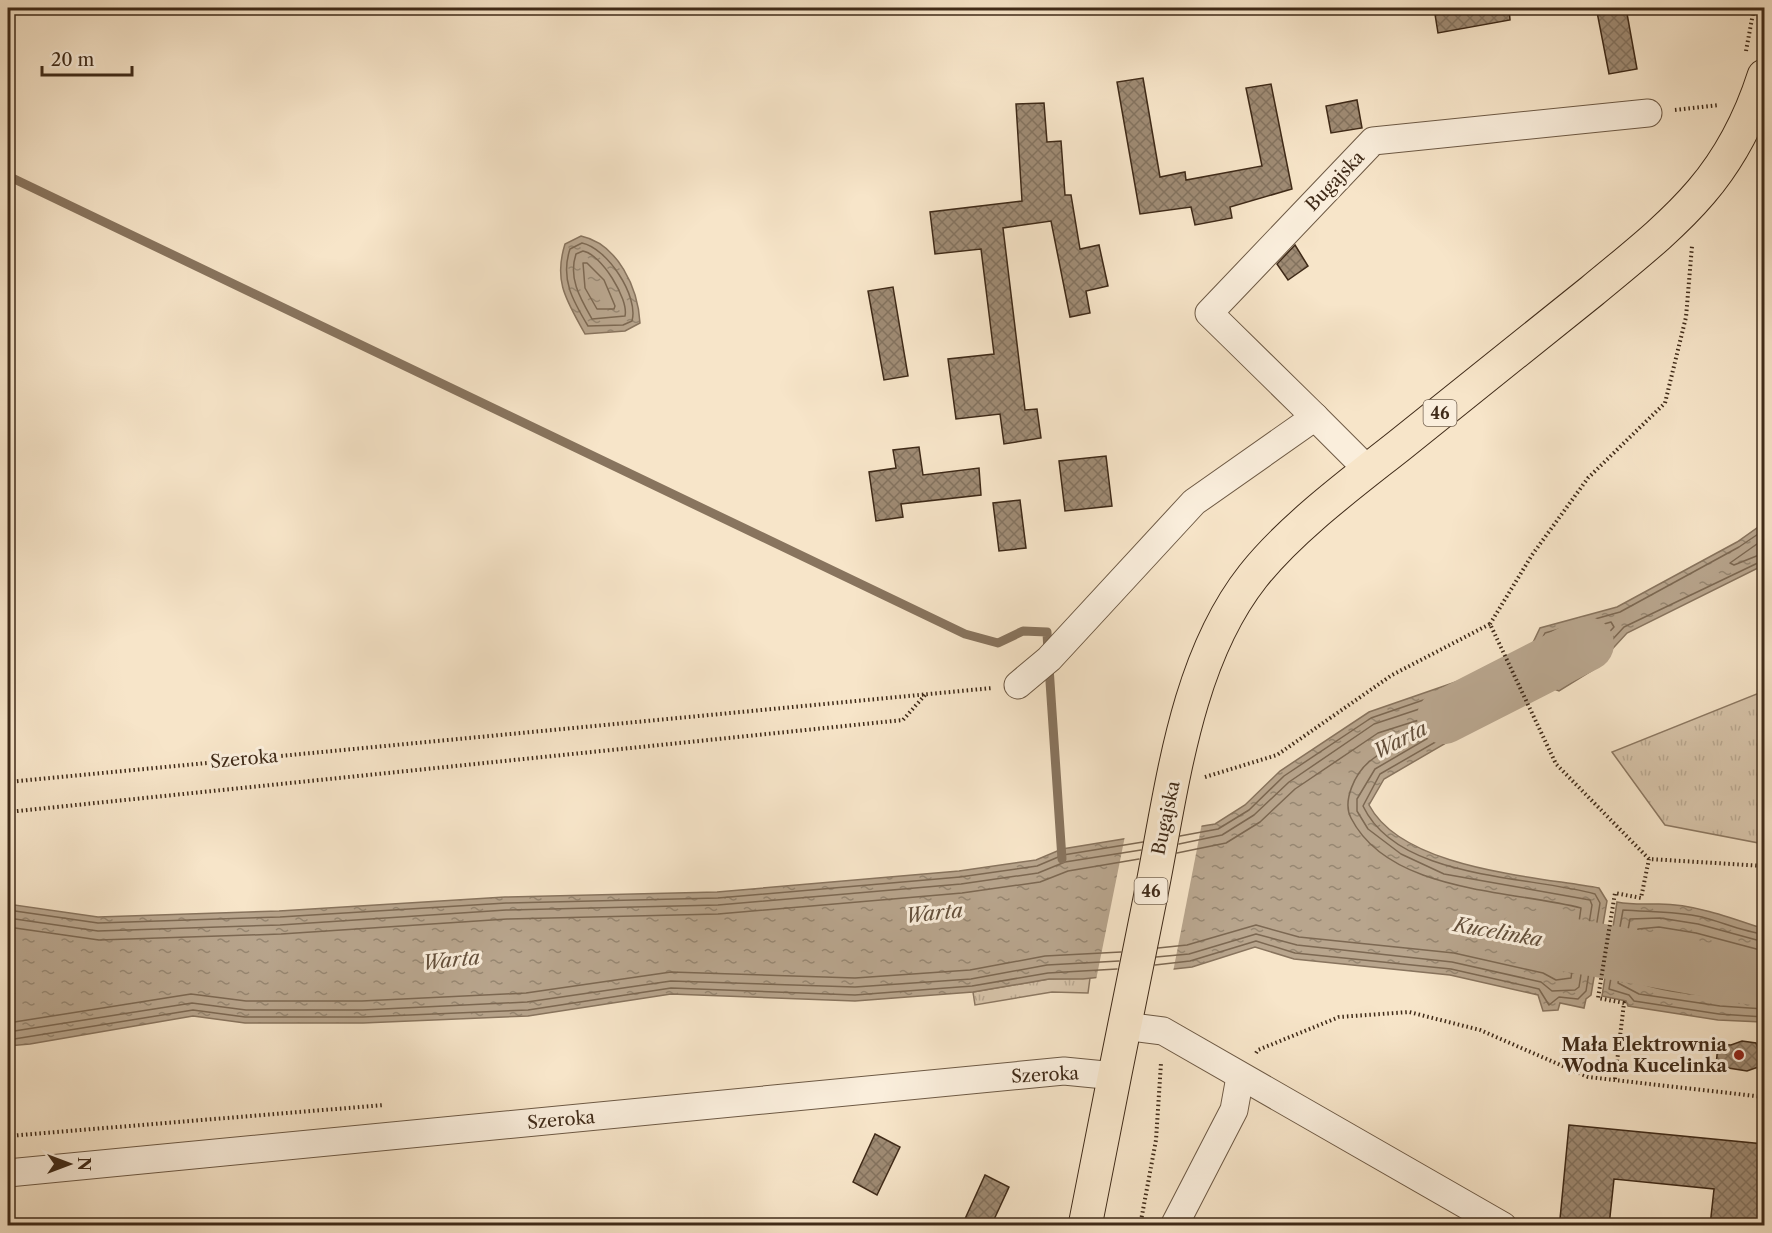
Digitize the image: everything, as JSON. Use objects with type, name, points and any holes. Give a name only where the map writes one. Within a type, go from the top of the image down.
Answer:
[{"type":"main road","name":"Bugajska","points":[[1085,1226],[1172,787],[1193,699],[1213,644],[1235,602],[1254,574],[1308,520],[1665,231],[1696,200],[1725,162],[1747,124],[1764,76]]},
{"type":"street","name":"Bugajska","points":[[1368,470],[1209,313],[1373,141],[1648,113]]},
{"type":"street","points":[[1018,685],[1049,659],[1194,502],[1315,417]]},
{"type":"street","points":[[1124,1026],[1163,1031],[1496,1224]]},
{"type":"street","name":"Szeroka","points":[[8,1173],[1064,1071],[1115,1076]]},
{"type":"street","points":[[1174,1226],[1234,1110],[1240,1077]]},
{"type":"path","points":[[1648,113],[1731,104]]},
{"type":"path","points":[[1172,787],[1277,754],[1392,675],[1490,624],[1532,555],[1588,478],[1665,404],[1686,317],[1696,200]]},
{"type":"path","points":[[1490,624],[1556,764],[1649,859],[1764,866]]},
{"type":"path","name":"Szeroka","points":[[8,782],[1018,685]]},
{"type":"path","points":[[8,812],[903,720],[926,694]]},
{"type":"path","points":[[1614,1079],[1617,1042],[1624,1004],[1598,998],[1598,996],[1614,893],[1641,898],[1649,859]]},
{"type":"path","points":[[1240,1077],[1258,1050],[1339,1017],[1409,1012],[1480,1030],[1588,1077],[1764,1096]]},
{"type":"path","points":[[1140,1226],[1156,1140],[1163,1031]]},
{"type":"green space","points":[[1764,691],[1764,844],[1665,825],[1612,752]]},
{"type":"green space","points":[[1090,978],[1088,993],[1052,992],[975,1005],[973,992],[1049,979]]},
{"type":"water","points":[[581,236],[606,248],[624,269],[635,296],[640,323],[625,331],[585,334],[568,301],[561,280],[565,244]]},
{"type":"water","points":[[1764,523],[1764,565],[1627,633],[1593,670],[1559,691],[1541,684],[1530,693],[1513,660],[1528,653],[1540,628],[1617,607],[1737,542]]},
{"type":"water","points":[[1502,666],[1520,700],[1384,779],[1369,805],[1386,826],[1410,843],[1439,856],[1506,873],[1599,888],[1607,901],[1591,995],[1586,999],[1584,1008],[1560,1003],[1558,1010],[1543,1011],[1538,995],[1450,975],[1294,959],[1255,947],[1192,967],[1083,979],[1049,979],[973,992],[855,1001],[671,994],[528,1016],[363,1023],[245,1023],[193,1016],[8,1046],[8,904],[98,917],[279,911],[505,897],[717,892],[959,871],[1036,860],[1062,849],[1215,824],[1245,805],[1280,771],[1369,712]]},
{"type":"water","points":[[1617,902],[1686,906],[1713,912],[1764,929],[1764,1027],[1762,1022],[1718,1020],[1628,1006],[1626,1001],[1602,996]]},
{"type":"pier","points":[[1202,823],[1173,972],[1096,980],[1125,836]]},
{"type":"building","points":[[1434,8],[1509,8],[1510,20],[1438,33]]},
{"type":"building","points":[[1626,8],[1637,69],[1609,74],[1597,12]]},
{"type":"building","points":[[1143,78],[1160,177],[1185,172],[1186,180],[1262,166],[1246,88],[1271,84],[1292,189],[1230,207],[1232,218],[1195,225],[1191,207],[1140,214],[1117,82]]},
{"type":"building","points":[[1357,100],[1362,128],[1331,133],[1326,106]]},
{"type":"building","points":[[1044,103],[1047,142],[1061,141],[1065,195],[1071,195],[1080,249],[1099,245],[1108,286],[1086,291],[1090,313],[1070,317],[1051,221],[1003,228],[1025,410],[1037,409],[1041,438],[1004,444],[1000,414],[956,419],[948,359],[994,354],[981,249],[935,254],[930,212],[1022,201],[1016,104]]},
{"type":"building","points":[[1295,245],[1308,266],[1288,280],[1277,264]]},
{"type":"building","points":[[893,287],[908,376],[884,380],[868,291]]},
{"type":"building","points":[[919,447],[923,475],[979,468],[981,495],[901,504],[903,517],[876,521],[869,472],[896,468],[893,450]]},
{"type":"building","points":[[1106,456],[1112,506],[1065,511],[1059,461]]},
{"type":"building","points":[[1020,500],[1026,548],[999,551],[993,503]]},
{"type":"building","name":"Mała Elektrownia Wodna Kucelinka","points":[[1742,1041],[1756,1043],[1764,1065],[1747,1071],[1716,1066],[1718,1044],[1731,1045]]},
{"type":"building","points":[[1569,1125],[1764,1144],[1764,1226],[1710,1226],[1714,1189],[1614,1179],[1609,1226],[1567,1226],[1560,1219]]},
{"type":"building","points":[[875,1134],[900,1147],[877,1195],[853,1182]]},
{"type":"building","points":[[985,1175],[1009,1187],[991,1226],[979,1226],[965,1219]]},
{"type":"waterway","points":[[8,176],[965,634],[998,643],[1023,631],[1047,632],[1048,653]]},
{"type":"waterway","name":"Warta","points":[[1444,717],[1587,644]]},
{"type":"waterway","points":[[1049,667],[1062,859]]},
{"type":"waterway","name":"Kucelinka","points":[[1525,937],[1764,980]]},
{"type":"place","name":"Mała Elektrownia Wodna Kucelinka","points":[[1739,1055]]}]
